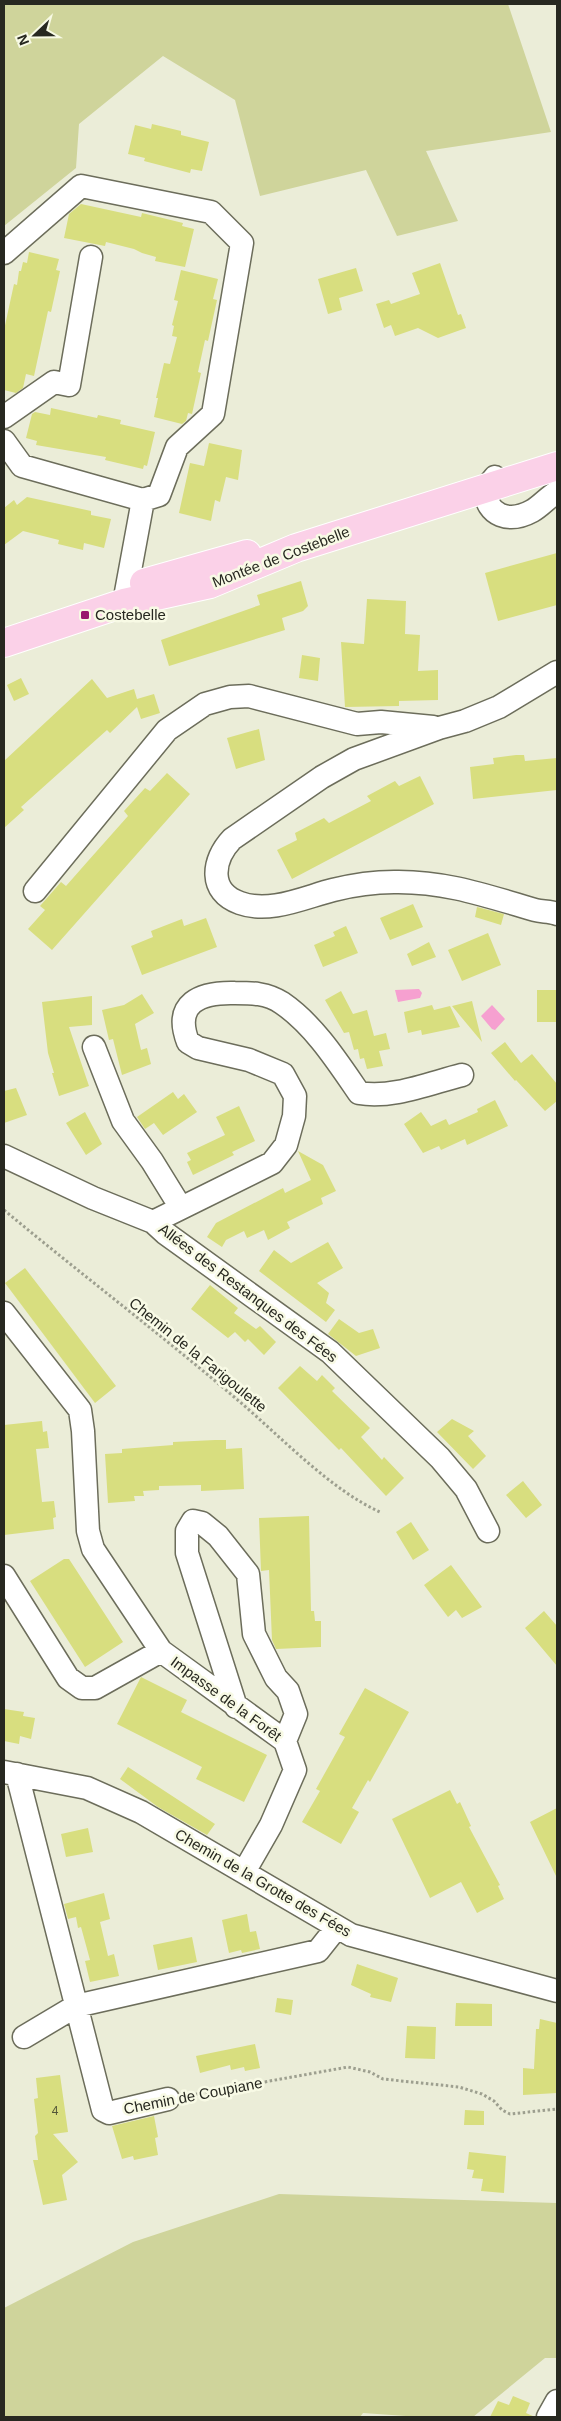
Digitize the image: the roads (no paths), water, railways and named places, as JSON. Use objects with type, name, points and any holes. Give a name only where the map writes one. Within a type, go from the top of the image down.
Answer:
[{"type":"main road","name":"Montée de Costebelle","points":[[4,627],[42,613],[125,596],[210,584],[296,548],[485,489],[554,458]]},
{"type":"main road","name":"Montée de Costebelle","points":[[4,643],[125,596],[309,536],[478,475],[554,458]]},
{"type":"street","points":[[4,253],[81,186],[211,212],[242,242],[213,414],[177,447],[159,495],[143,500],[22,466],[4,441]]},
{"type":"street","points":[[4,417],[54,382],[69,385],[91,257]]},
{"type":"street","points":[[485,489],[485,500],[490,509],[508,517],[533,511],[557,492]]},
{"type":"street","points":[[125,596],[143,500]]},
{"type":"street","points":[[557,672],[500,707],[354,759],[322,777],[232,839],[223,848],[218,859],[216,879],[223,890],[239,903],[260,907],[348,886],[395,882],[458,888],[498,897],[547,912],[557,932]]},
{"type":"street","points":[[35,891],[167,730],[206,704],[230,697],[249,696],[357,724],[381,722],[439,728]]},
{"type":"street","points":[[153,1222],[272,1163],[286,1145],[294,1116],[295,1096],[283,1074],[249,1060],[198,1048],[188,1042],[184,1023],[186,1012],[191,1003],[202,995],[215,992],[260,993],[280,1002],[298,1015],[313,1032],[359,1093],[371,1095],[396,1092],[462,1076]]},
{"type":"street","points":[[94,1047],[124,1121],[152,1161],[180,1208]]},
{"type":"street","name":"Allées des Restanques des Fées","points":[[4,1156],[93,1198],[153,1222],[165,1233],[330,1352],[440,1458],[466,1489],[488,1531]]},
{"type":"street","points":[[4,1313],[80,1410],[83,1430],[88,1531],[94,1549],[161,1651]]},
{"type":"street","points":[[236,1707],[186,1552],[187,1531],[192,1521],[202,1523],[218,1536],[248,1574],[254,1634],[276,1678],[288,1691],[296,1714],[285,1741]]},
{"type":"street","name":"Impasse de la Forêt","points":[[4,1576],[68,1678],[82,1688],[95,1688],[161,1651],[285,1741],[295,1770],[270,1826],[244,1872]]},
{"type":"street","name":"Chemin de la Grotte des Fées","points":[[10,1773],[87,1788],[141,1812],[351,1935],[557,1991]]},
{"type":"street","name":"Chemin de Coupiane","points":[[10,1773],[76,2006],[103,2110],[108,2113],[168,2099]]},
{"type":"street","points":[[24,2037],[76,2006],[311,1953],[322,1948],[337,1927]]},
{"type":"street","points":[[548,2417],[557,2401]]},
{"type":"place","name":"Costebelle","points":[[85,615]]}]
